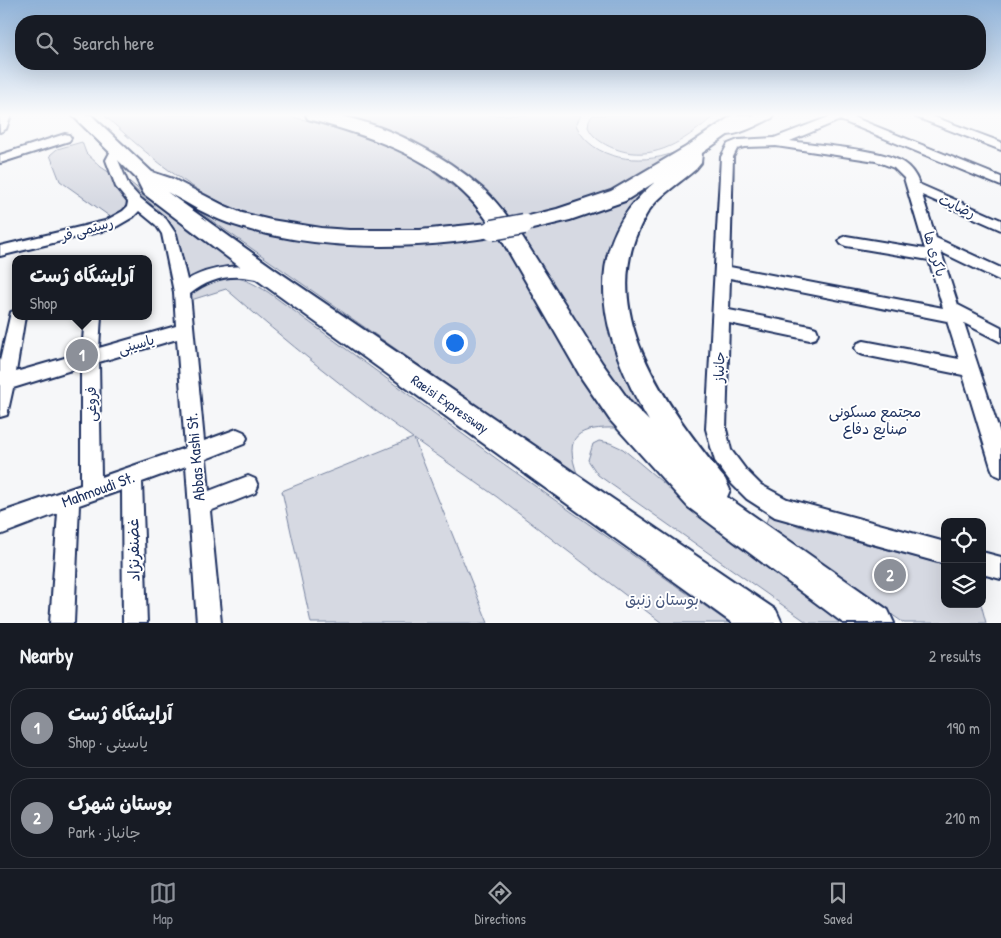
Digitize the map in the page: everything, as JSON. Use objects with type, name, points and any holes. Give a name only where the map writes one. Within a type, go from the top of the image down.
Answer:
[{"type":"highway","points":[[111,144],[145,176],[166,183],[216,210],[236,218],[271,227],[321,235],[420,238],[492,230],[562,215],[618,196],[704,144]]},
{"type":"highway","points":[[403,144],[443,167],[477,194],[513,238],[602,387],[620,411],[699,496],[875,623]]},
{"type":"highway","points":[[693,152],[691,162],[657,191],[634,217],[616,260],[614,279],[616,304],[626,349],[652,403],[682,448],[744,530]]},
{"type":"highway","name":"Raeisi Expressway","points":[[145,176],[151,190],[268,276],[763,623]]},
{"type":"street","points":[[0,159],[46,144]]},
{"type":"street","name":"جانباز","points":[[738,144],[732,147],[727,157],[716,429],[722,454],[754,492],[783,509],[941,552]]},
{"type":"street","name":"باکری ها","points":[[789,144],[879,158],[898,165],[910,177],[1001,467]]},
{"type":"street","points":[[910,144],[1001,182]]},
{"type":"street","name":"Abbas Kashi St.","points":[[117,150],[112,160],[123,187],[161,222],[169,234],[182,292],[209,623]]},
{"type":"street","name":"رضایت","points":[[914,186],[1001,225]]},
{"type":"street","name":"رستمی فر","points":[[0,252],[109,225],[128,214],[134,208],[136,201]]},
{"type":"street","points":[[846,241],[935,256]]},
{"type":"street","points":[[931,241],[1001,275]]},
{"type":"street","points":[[722,271],[953,313],[1001,335]]},
{"type":"street","points":[[182,292],[202,277],[215,272],[253,272],[268,276]]},
{"type":"street","points":[[721,315],[810,333]]},
{"type":"street","points":[[0,409],[3,383],[16,320]]},
{"type":"street","name":"فروغی","points":[[91,491],[90,358],[93,320]]},
{"type":"street","name":"یاسینی","points":[[3,383],[185,330]]},
{"type":"street","points":[[864,348],[970,369]]},
{"type":"street","points":[[195,454],[237,438]]},
{"type":"street","name":"Mahmoudi St.","points":[[0,525],[195,454]]},
{"type":"street","name":"غضنفرنژاد","points":[[132,476],[135,623]]},
{"type":"street","points":[[199,505],[248,486]]},
{"type":"street","points":[[62,623],[69,499]]},
{"type":"street","points":[[986,564],[1001,568]]},
{"type":"green space","points":[[75,144],[83,144],[86,153],[110,173],[118,191],[130,201],[129,208],[112,218],[60,181],[50,155],[57,149]]},
{"type":"green space","points":[[136,144],[385,144],[420,161],[468,198],[491,224],[460,228],[390,231],[318,227],[284,222],[251,214],[222,203],[190,185]]},
{"type":"green space","points":[[417,144],[591,144],[605,153],[632,159],[647,159],[673,153],[634,179],[600,195],[556,209],[511,220],[483,188],[467,174]]},
{"type":"green space","points":[[606,144],[674,144],[648,153],[625,152]]},
{"type":"green space","points":[[670,173],[611,263],[676,451],[636,410],[605,371],[520,231],[579,217],[598,210],[653,184]]},
{"type":"green space","points":[[125,178],[191,232],[242,268],[212,271],[184,283],[177,244],[170,226],[165,218]]},
{"type":"green space","points":[[185,202],[224,221],[267,234],[497,235],[584,382],[618,428],[593,429],[577,436],[573,442],[572,451],[578,476]]},
{"type":"green space","name":"بوستان زنبق","points":[[211,277],[241,279],[268,292],[501,462],[729,623],[662,623],[497,497],[414,439],[488,623],[311,623],[282,491],[413,438],[318,366],[226,289],[188,301],[188,296],[192,289]]},
{"type":"green space","points":[[599,441],[610,443],[623,449],[713,525],[844,623],[808,623],[598,475],[588,460],[593,444]]},
{"type":"green space","points":[[771,510],[798,526],[941,564],[941,608],[982,608],[986,623],[904,623],[765,525]]},
{"type":"place","name":"آرایشگاه ژست","points":[[82,355]]},
{"type":"place","name":"بوستان شهرک","points":[[890,575]]},
{"type":"district","name":"مجتمع مسکونی صنایع دفاع","points":[[875,420]]}]
